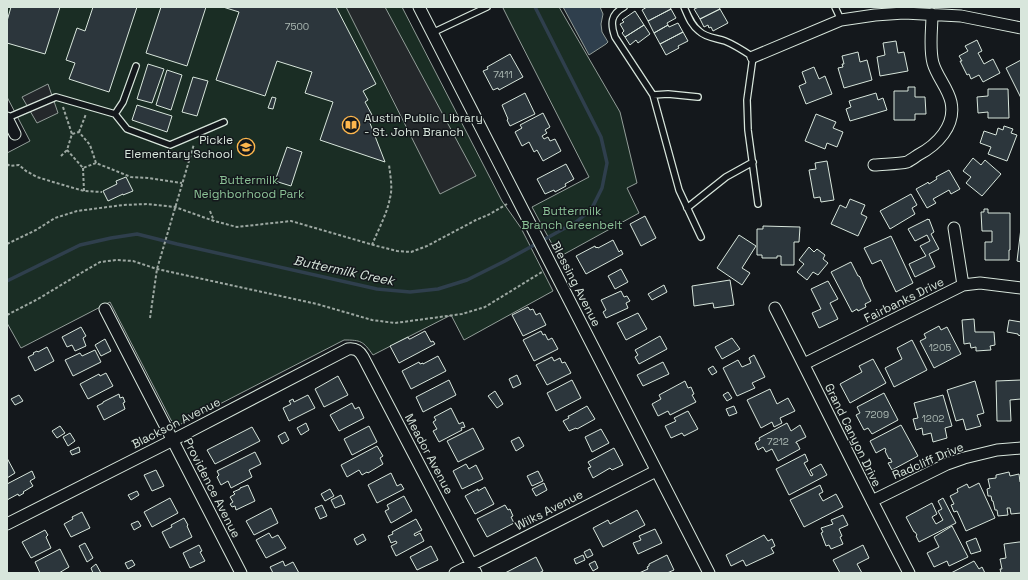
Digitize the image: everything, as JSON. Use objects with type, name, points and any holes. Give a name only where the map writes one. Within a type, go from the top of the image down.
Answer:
[{"type":"street","name":"Blessing Avenue","points":[[419,7],[709,573]]},
{"type":"street","points":[[753,57],[841,20],[875,15],[904,13],[961,16],[1021,28]]},
{"type":"street","points":[[874,165],[907,162],[926,151],[943,134],[951,120],[951,101],[936,70],[932,54],[932,14]]},
{"type":"street","points":[[7,118],[15,134]]},
{"type":"street","points":[[954,228],[963,285]]},
{"type":"street","name":"Fairbanks Drive","points":[[804,364],[963,285],[980,283],[1021,288]]},
{"type":"street","name":"Grand Canyon Drive","points":[[775,308],[909,573]]},
{"type":"street","name":"Providence Avenue","points":[[105,309],[241,573]]},
{"type":"street","name":"Blackson Avenue","points":[[7,524],[348,349],[357,349]]},
{"type":"street","name":"Meador Avenue","points":[[357,349],[361,353],[474,569]]},
{"type":"street","name":"Radcliff Drive","points":[[872,501],[947,464],[997,450],[1021,448]]},
{"type":"street","name":"Wilks Avenue","points":[[455,573],[474,569],[656,471]]},
{"type":"lane","points":[[432,32],[487,7]]},
{"type":"lane","points":[[624,7],[614,16],[612,30],[653,95],[679,190],[701,237]]},
{"type":"lane","points":[[684,7],[692,24],[700,33],[711,38],[725,41],[753,57],[747,100],[748,130],[758,204]]},
{"type":"lane","points":[[835,7],[841,20]]},
{"type":"lane","points":[[115,114],[123,102],[136,66]]},
{"type":"lane","points":[[653,95],[668,94],[698,97]]},
{"type":"lane","points":[[7,118],[56,97],[115,114],[127,129],[170,145],[224,122]]},
{"type":"lane","points":[[687,208],[726,177],[753,162]]},
{"type":"path","points":[[60,98],[72,134],[67,150],[61,156]]},
{"type":"path","points":[[79,132],[88,107]]},
{"type":"path","points":[[72,134],[79,132]]},
{"type":"path","points":[[79,132],[90,145],[96,163]]},
{"type":"path","points":[[150,318],[157,268],[198,133]]},
{"type":"path","points":[[67,150],[83,168],[84,191]]},
{"type":"path","points":[[83,168],[96,163],[131,177],[182,183]]},
{"type":"path","points":[[7,164],[10,166],[20,165],[26,171],[37,177],[84,191],[102,192]]},
{"type":"path","points":[[372,245],[390,198],[391,183],[389,164]]},
{"type":"path","points":[[7,244],[36,230],[55,218],[78,211],[123,204],[147,204],[175,207],[236,227],[291,221],[372,245],[397,251],[411,252],[427,246],[507,204]]},
{"type":"path","points":[[210,211],[214,221]]},
{"type":"path","points":[[7,315],[38,300],[100,262],[116,260],[133,261],[157,268],[317,304],[372,320],[395,323],[462,314],[485,307],[542,272]]},
{"type":"green space","name":"Buttermilk Neighborhood Park","points":[[7,7],[402,7],[502,201],[521,228],[553,291],[464,340],[451,315],[373,355],[361,342],[344,340],[179,425],[171,420],[110,302],[21,348],[7,323],[7,153],[30,141],[7,97]]},
{"type":"green space","name":"Buttermilk Branch Greenbelt","points":[[559,7],[620,112],[637,183],[627,188],[639,213],[559,257],[532,207],[589,177],[503,8]]},
{"type":"shaded area","points":[[346,7],[385,7],[476,176],[440,194]]},
{"type":"shaded area","points":[[48,84],[58,113],[37,123],[22,97]]},
{"type":"water","points":[[563,7],[600,7],[603,14],[601,24],[602,32],[608,42],[589,55]]},
{"type":"building","points":[[11,7],[60,7],[45,54],[7,43],[7,21]]},
{"type":"building","points":[[93,7],[137,7],[109,92],[69,79],[75,63],[66,60],[77,28],[85,31]]},
{"type":"building","points":[[161,7],[206,7],[187,66],[146,53]]},
{"type":"building","points":[[223,7],[336,7],[376,84],[363,91],[368,100],[365,102],[372,115],[368,118],[385,162],[320,140],[333,102],[305,93],[312,72],[277,61],[265,96],[216,80],[239,12]]},
{"type":"building","points":[[647,7],[670,7],[671,9],[648,21],[642,10]]},
{"type":"building","points":[[699,7],[719,7],[720,9],[700,19],[694,9]]},
{"type":"building","points":[[671,9],[676,18],[667,23],[668,25],[654,33],[648,21]]},
{"type":"building","points":[[720,9],[728,23],[713,31],[708,25],[704,27],[700,19]]},
{"type":"building","points":[[635,11],[644,25],[625,37],[622,33],[624,31],[620,24],[624,22],[622,20]]},
{"type":"building","points":[[678,23],[683,32],[660,44],[654,33],[668,25],[669,27]]},
{"type":"building","points":[[644,25],[650,34],[638,43],[636,40],[630,45],[625,37]]},
{"type":"building","points":[[683,32],[688,41],[666,55],[660,44]]},
{"type":"building","points":[[977,40],[982,51],[978,53],[984,64],[993,59],[1000,73],[983,82],[979,75],[971,79],[969,74],[967,75],[959,56],[968,51],[965,46]]},
{"type":"building","points":[[896,41],[898,53],[904,52],[908,71],[880,76],[877,57],[885,55],[883,43]]},
{"type":"building","points":[[858,52],[860,62],[867,60],[872,80],[844,88],[838,68],[843,67],[842,64],[844,64],[842,56]]},
{"type":"building","points":[[510,54],[523,77],[499,90],[498,88],[493,90],[483,71],[488,69],[487,67]]},
{"type":"building","points":[[1021,60],[1021,98],[1006,68]]},
{"type":"building","points":[[148,64],[164,69],[152,103],[137,99]]},
{"type":"building","points":[[814,67],[819,79],[825,76],[832,94],[806,104],[799,86],[806,83],[802,72]]},
{"type":"building","points":[[167,70],[182,75],[171,110],[156,105]]},
{"type":"building","points":[[193,77],[208,81],[197,116],[182,112]]},
{"type":"building","points":[[908,87],[915,87],[915,97],[925,97],[926,114],[915,114],[915,120],[894,120],[894,91],[908,91]]},
{"type":"building","points":[[988,89],[1008,89],[1009,118],[988,118],[988,112],[978,113],[977,97],[988,96]]},
{"type":"building","points":[[525,93],[535,114],[510,126],[502,105]]},
{"type":"building","points":[[876,93],[878,100],[883,98],[887,110],[850,121],[846,109],[851,107],[849,101]]},
{"type":"building","points":[[272,97],[276,98],[273,109],[268,108]]},
{"type":"building","points":[[137,105],[172,116],[167,132],[132,120]]},
{"type":"building","points":[[543,113],[550,127],[545,130],[547,133],[542,136],[544,139],[548,137],[550,141],[555,139],[561,151],[543,161],[537,150],[534,152],[529,142],[522,146],[515,132],[522,128],[520,125]]},
{"type":"building","points":[[816,114],[836,122],[833,128],[843,132],[837,147],[827,143],[825,149],[805,141]]},
{"type":"building","points":[[1004,126],[1013,129],[1011,133],[1017,135],[1007,161],[988,154],[991,147],[980,143],[984,131],[996,135],[998,128],[1003,130]]},
{"type":"building","points":[[287,147],[302,152],[291,186],[275,181]]},
{"type":"building","points":[[973,158],[981,165],[985,160],[1001,174],[982,196],[966,183],[971,177],[963,171]]},
{"type":"building","points":[[827,161],[834,200],[821,202],[820,197],[814,198],[809,170],[816,169],[815,163]]},
{"type":"building","points":[[566,164],[574,179],[565,184],[566,186],[555,192],[554,190],[545,194],[537,179]]},
{"type":"building","points":[[949,170],[960,189],[951,194],[949,190],[933,199],[936,203],[927,208],[916,189],[928,182],[929,184],[937,179],[936,177]]},
{"type":"building","points":[[126,177],[133,191],[108,201],[103,191],[117,184],[116,181]]},
{"type":"building","points":[[911,194],[917,205],[912,208],[915,214],[890,229],[880,211]]},
{"type":"building","points":[[850,199],[865,205],[861,214],[867,217],[858,236],[831,224],[840,205],[846,208]]},
{"type":"building","points":[[984,209],[988,209],[988,213],[1010,213],[1009,260],[985,260],[985,242],[992,242],[992,231],[982,231],[981,212],[984,212]]},
{"type":"building","points":[[645,216],[656,238],[641,246],[630,224]]},
{"type":"building","points":[[928,219],[934,232],[931,234],[939,249],[929,254],[935,267],[915,277],[909,264],[926,256],[920,246],[930,241],[927,235],[915,241],[908,229]]},
{"type":"building","points":[[763,226],[800,227],[799,242],[794,242],[794,265],[781,265],[781,256],[777,256],[777,258],[762,258],[762,255],[757,255],[757,229],[763,229]]},
{"type":"building","points":[[1021,228],[1021,262],[1017,261]]},
{"type":"building","points":[[739,235],[756,246],[742,268],[750,273],[742,285],[717,268]]},
{"type":"building","points":[[891,236],[913,283],[896,292],[881,260],[872,264],[864,248]]},
{"type":"building","points":[[613,240],[619,252],[621,250],[623,254],[586,274],[576,256],[595,246],[598,248]]},
{"type":"building","points":[[809,247],[814,252],[817,249],[825,255],[823,259],[828,263],[818,275],[813,272],[807,280],[797,272],[804,264],[799,260]]},
{"type":"building","points":[[851,262],[871,301],[865,304],[866,307],[852,312],[831,272]]},
{"type":"building","points":[[621,269],[628,282],[615,289],[608,276]]},
{"type":"building","points":[[730,280],[734,305],[714,308],[713,303],[694,306],[692,286]]},
{"type":"building","points":[[828,281],[838,299],[830,303],[838,319],[819,328],[812,313],[821,309],[811,289]]},
{"type":"building","points":[[664,285],[667,292],[652,300],[648,294]]},
{"type":"building","points":[[621,291],[624,297],[627,296],[630,301],[626,303],[628,308],[606,318],[603,312],[606,310],[601,300]]},
{"type":"building","points":[[528,307],[530,310],[533,309],[536,315],[540,313],[546,325],[523,336],[512,315]]},
{"type":"building","points":[[638,313],[647,329],[626,340],[617,323]]},
{"type":"building","points":[[974,319],[975,332],[994,332],[995,345],[990,346],[991,350],[976,351],[976,347],[971,348],[970,343],[964,344],[962,320]]},
{"type":"building","points":[[1009,320],[1021,322],[1021,336],[1007,332]]},
{"type":"building","points":[[939,326],[941,330],[947,327],[961,354],[934,368],[920,341],[926,338],[924,334]]},
{"type":"building","points":[[81,327],[86,336],[83,338],[86,346],[75,351],[72,345],[67,347],[62,337]]},
{"type":"building","points":[[425,331],[431,342],[433,341],[435,344],[399,363],[390,346],[408,337],[410,339]]},
{"type":"building","points":[[541,331],[543,335],[545,334],[548,340],[552,338],[558,349],[534,361],[523,340]]},
{"type":"building","points":[[660,336],[667,349],[639,364],[635,357],[638,355],[635,350]]},
{"type":"building","points":[[732,338],[740,349],[722,359],[715,347]]},
{"type":"building","points":[[105,339],[111,351],[101,356],[95,345]]},
{"type":"building","points":[[912,340],[927,370],[894,387],[885,368],[902,359],[897,348]]},
{"type":"building","points":[[47,347],[54,361],[35,371],[28,357],[34,354],[33,353]]},
{"type":"building","points":[[95,350],[101,362],[73,376],[65,360],[80,353],[82,356]]},
{"type":"building","points":[[754,355],[765,377],[752,383],[755,388],[737,396],[723,368],[738,360],[742,367],[751,363],[749,358]]},
{"type":"building","points":[[438,356],[446,371],[411,389],[402,371],[419,362],[420,364],[423,364]]},
{"type":"building","points":[[552,357],[554,361],[560,358],[562,363],[565,362],[571,373],[547,385],[536,365]]},
{"type":"building","points":[[873,359],[886,383],[850,403],[840,384],[862,372],[859,366]]},
{"type":"building","points":[[663,362],[669,374],[643,386],[637,375]]},
{"type":"building","points":[[713,366],[717,372],[712,375],[708,369]]},
{"type":"building","points":[[106,373],[113,386],[88,399],[80,384],[99,374],[100,376]]},
{"type":"building","points":[[517,375],[521,384],[513,388],[509,379]]},
{"type":"building","points":[[338,376],[348,395],[324,407],[315,389]]},
{"type":"building","points":[[449,380],[456,395],[423,412],[416,397]]},
{"type":"building","points":[[572,380],[581,398],[556,411],[547,393]]},
{"type":"building","points":[[1021,380],[1021,399],[1010,400],[1011,421],[997,421],[996,381]]},
{"type":"building","points":[[685,381],[688,388],[691,387],[694,394],[692,395],[696,402],[670,415],[668,411],[658,416],[652,404],[661,399],[659,395]]},
{"type":"building","points":[[975,381],[984,413],[977,415],[981,426],[966,430],[963,419],[956,421],[947,390]]},
{"type":"building","points":[[770,389],[777,404],[788,398],[795,411],[780,418],[782,423],[774,427],[772,422],[761,428],[747,400]]},
{"type":"building","points":[[495,391],[503,404],[497,408],[488,396]]},
{"type":"building","points":[[728,392],[732,398],[727,401],[723,395]]},
{"type":"building","points":[[884,393],[898,420],[872,434],[868,428],[864,430],[856,415],[860,413],[857,407]]},
{"type":"building","points":[[119,394],[120,398],[123,397],[125,402],[123,403],[125,409],[104,420],[97,406]]},
{"type":"building","points":[[19,395],[23,401],[15,405],[11,399]]},
{"type":"building","points":[[308,395],[315,408],[289,421],[283,408],[291,404],[289,401],[293,399],[294,402]]},
{"type":"building","points":[[943,395],[952,426],[945,428],[947,438],[933,442],[931,433],[923,435],[922,428],[916,430],[913,419],[918,418],[914,403]]},
{"type":"building","points":[[352,403],[355,409],[359,407],[364,418],[339,431],[330,415]]},
{"type":"building","points":[[587,406],[595,419],[577,429],[576,428],[569,431],[563,421],[569,418],[568,416]]},
{"type":"building","points":[[734,406],[737,413],[729,416],[726,409]]},
{"type":"building","points":[[451,408],[459,424],[463,422],[465,427],[439,442],[433,431],[437,429],[433,422],[436,420],[434,417]]},
{"type":"building","points":[[688,411],[698,429],[684,436],[682,433],[671,438],[665,426],[676,421],[674,418]]},
{"type":"building","points":[[306,423],[309,430],[301,435],[297,428]]},
{"type":"building","points":[[787,423],[791,431],[800,425],[806,437],[796,442],[800,449],[778,461],[772,449],[766,452],[763,447],[758,450],[755,443],[760,440],[759,438]]},
{"type":"building","points":[[901,425],[918,456],[892,470],[888,463],[892,462],[885,451],[885,448],[876,453],[870,441]]},
{"type":"building","points":[[60,426],[65,433],[57,438],[52,431]]},
{"type":"building","points":[[369,426],[377,442],[352,455],[344,439]]},
{"type":"building","points":[[252,427],[260,441],[215,464],[207,450]]},
{"type":"building","points":[[473,428],[484,449],[458,462],[447,441]]},
{"type":"building","points":[[601,429],[609,443],[592,452],[585,437]]},
{"type":"building","points":[[285,432],[289,440],[282,444],[278,436]]},
{"type":"building","points":[[70,433],[75,441],[68,446],[63,437]]},
{"type":"building","points":[[519,437],[524,446],[516,451],[511,441]]},
{"type":"building","points":[[377,446],[383,456],[380,458],[383,464],[368,473],[367,472],[362,475],[359,470],[347,477],[341,465]]},
{"type":"building","points":[[79,447],[80,452],[72,455],[70,451]]},
{"type":"building","points":[[614,448],[623,465],[612,470],[610,468],[593,478],[588,468],[591,467],[588,462]]},
{"type":"building","points":[[255,452],[261,464],[249,470],[252,477],[231,488],[228,481],[221,485],[217,477],[219,475],[217,471]]},
{"type":"building","points":[[805,454],[808,461],[804,463],[811,476],[813,475],[810,470],[821,464],[827,475],[789,495],[776,469]]},
{"type":"building","points":[[7,458],[15,473],[7,478]]},
{"type":"building","points":[[466,464],[469,469],[476,465],[483,479],[462,489],[453,471]]},
{"type":"building","points":[[156,470],[164,486],[152,491],[144,475]]},
{"type":"building","points":[[32,471],[35,478],[30,481],[33,486],[19,496],[18,494],[7,500],[7,484]]},
{"type":"building","points":[[538,471],[543,481],[532,486],[527,476]]},
{"type":"building","points":[[1009,472],[1010,476],[1019,474],[1021,482],[1021,513],[1011,514],[1010,508],[1007,508],[1008,515],[998,516],[991,496],[988,496],[987,489],[990,488],[988,479],[996,478],[996,475]]},
{"type":"building","points":[[391,473],[397,486],[401,484],[404,489],[377,503],[368,485]]},
{"type":"building","points":[[544,483],[547,490],[536,496],[532,489]]},
{"type":"building","points":[[979,483],[995,518],[966,531],[957,511],[954,512],[951,505],[954,504],[950,496],[958,492],[957,489],[967,484],[969,488]]},
{"type":"building","points":[[248,485],[255,501],[236,510],[235,506],[232,507],[230,504],[233,502],[230,497],[235,494],[233,492]]},
{"type":"building","points":[[820,485],[823,492],[819,494],[823,501],[836,494],[843,507],[804,527],[790,500]]},
{"type":"building","points":[[485,487],[494,504],[475,514],[465,496]]},
{"type":"building","points":[[330,489],[334,496],[325,501],[321,494]]},
{"type":"building","points":[[137,491],[139,495],[131,500],[128,495]]},
{"type":"building","points":[[341,495],[345,504],[335,508],[331,500]]},
{"type":"building","points":[[404,496],[412,511],[391,523],[385,511],[389,509],[387,505]]},
{"type":"building","points":[[170,498],[178,513],[152,527],[144,512]]},
{"type":"building","points":[[943,498],[956,523],[919,542],[916,536],[917,535],[906,517],[932,503],[937,514],[932,517],[936,524],[943,520],[938,511],[942,509],[938,501]]},
{"type":"building","points":[[322,505],[327,516],[320,519],[315,508]]},
{"type":"building","points":[[505,505],[508,510],[510,509],[513,516],[511,517],[514,523],[487,537],[477,519]]},
{"type":"building","points":[[271,508],[278,523],[254,535],[246,521]]},
{"type":"building","points":[[637,510],[645,525],[603,547],[593,528],[608,520],[610,524]]},
{"type":"building","points":[[82,512],[90,528],[71,537],[64,524],[73,519],[72,517]]},
{"type":"building","points":[[843,515],[848,525],[839,529],[843,544],[831,549],[829,545],[826,546],[821,533],[823,532],[821,528],[833,524],[831,520]]},
{"type":"building","points":[[184,518],[192,537],[170,548],[162,532]]},
{"type":"building","points":[[416,519],[422,530],[414,534],[415,536],[420,533],[424,541],[396,556],[391,546],[397,543],[396,541],[391,543],[388,536],[393,534],[392,532]]},
{"type":"building","points":[[138,521],[141,526],[134,530],[131,524]]},
{"type":"building","points":[[952,526],[968,557],[949,566],[947,561],[934,567],[927,553],[939,547],[934,537]]},
{"type":"building","points":[[655,529],[662,543],[638,554],[633,543],[641,540],[639,536]]},
{"type":"building","points":[[45,530],[48,535],[46,537],[51,548],[31,558],[22,542]]},
{"type":"building","points":[[269,533],[272,538],[278,535],[286,548],[266,558],[256,540]]},
{"type":"building","points":[[363,534],[366,540],[357,545],[354,539]]},
{"type":"building","points":[[764,535],[768,541],[772,539],[775,546],[771,548],[774,553],[746,566],[743,560],[731,566],[726,555]]},
{"type":"building","points":[[976,538],[981,551],[971,554],[966,542]]},
{"type":"building","points":[[1021,542],[1021,573],[1001,573],[1000,569],[1002,569],[1000,559],[1006,558],[1004,544]]},
{"type":"building","points":[[85,543],[93,558],[87,562],[79,546]]},
{"type":"building","points":[[199,545],[202,551],[200,552],[205,561],[190,568],[183,553]]},
{"type":"building","points":[[863,545],[869,558],[857,564],[862,573],[840,573],[833,560]]},
{"type":"building","points":[[431,546],[438,560],[417,570],[410,557]]},
{"type":"building","points":[[60,549],[69,567],[59,573],[40,573],[35,562]]},
{"type":"building","points":[[590,549],[593,555],[587,558],[584,552]]},
{"type":"building","points":[[583,555],[585,560],[576,564],[574,559]]},
{"type":"building","points":[[667,555],[674,570],[667,573],[639,573],[648,569],[647,567],[649,564]]},
{"type":"building","points":[[536,557],[543,571],[539,573],[505,573]]},
{"type":"building","points":[[132,560],[135,565],[128,569],[125,563]]},
{"type":"building","points":[[283,561],[285,566],[293,562],[299,573],[273,573],[270,567]]},
{"type":"building","points":[[595,561],[598,568],[593,571],[589,564]]},
{"type":"building","points":[[974,561],[979,569],[982,567],[985,573],[951,573]]},
{"type":"building","points":[[96,564],[101,573],[93,573],[91,568]]},
{"type":"waterway","name":"Buttermilk Creek","points":[[7,281],[80,245],[137,234],[377,289],[410,292],[438,289],[467,280],[505,261],[576,222],[591,210],[602,188],[607,163],[601,137],[535,7]]},
{"type":"place","name":"Austin Public Library - St. John Branch","points":[[351,125]]},
{"type":"place","name":"Pickle Elementary School","points":[[246,147]]}]
